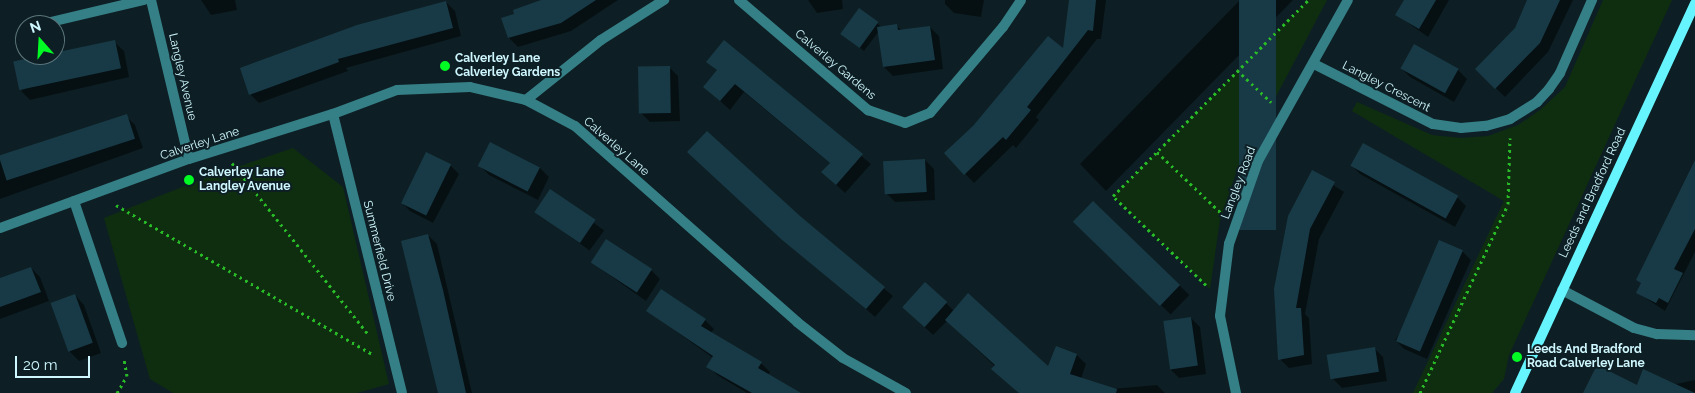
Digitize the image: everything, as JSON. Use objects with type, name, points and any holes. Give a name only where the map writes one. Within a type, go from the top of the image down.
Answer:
[{"type":"main road","name":"Leeds and Bradford Road","points":[[1515,393],[1695,4]]},
{"type":"street","points":[[65,19],[144,0]]},
{"type":"street","name":"Langley Avenue","points":[[151,0],[189,160]]},
{"type":"street","points":[[526,100],[601,40],[664,0]]},
{"type":"street","name":"Calverley Gardens","points":[[739,0],[868,110],[906,123],[930,113],[1003,27],[1021,0]]},
{"type":"street","name":"Langley Road","points":[[1236,393],[1220,316],[1229,244],[1258,162],[1348,0]]},
{"type":"street","name":"Langley Crescent","points":[[1314,64],[1433,124],[1461,128],[1510,119],[1537,102],[1549,89],[1560,73],[1592,0]]},
{"type":"street","name":"Calverley Lane","points":[[0,228],[220,149],[333,114],[397,90],[470,87],[526,100],[575,126],[797,322],[844,358],[906,393]]},
{"type":"street","name":"Summerfield Drive","points":[[333,114],[402,393]]},
{"type":"street","points":[[74,201],[122,343]]},
{"type":"street","points":[[1562,290],[1634,328],[1657,334],[1695,335]]},
{"type":"path","points":[[1222,301],[1113,196],[1308,0]]},
{"type":"path","points":[[1237,70],[1285,115]]},
{"type":"path","points":[[1420,393],[1508,204],[1510,119]]},
{"type":"path","points":[[220,149],[370,337]]},
{"type":"path","points":[[1157,152],[1235,227]]},
{"type":"path","points":[[96,193],[395,368]]},
{"type":"path","points":[[116,393],[127,376],[122,343]]},
{"type":"green space","points":[[1308,0],[1327,0],[1237,170],[1220,220],[1210,289],[1113,196]]},
{"type":"green space","points":[[1603,0],[1672,0],[1509,355],[1504,379],[1492,393],[1413,393],[1504,201],[1352,111],[1357,102],[1432,135],[1461,138],[1488,136],[1518,125],[1540,110],[1565,87]]},
{"type":"green space","points":[[293,148],[343,187],[389,384],[357,393],[173,393],[150,379],[104,218],[205,178]]},
{"type":"building","points":[[541,0],[596,0],[561,23],[508,38],[501,18],[514,14],[513,10]]},
{"type":"building","points":[[1069,0],[1096,0],[1093,31],[1088,30],[1027,107],[1031,110],[1006,140],[1003,137],[964,175],[944,153],[973,126],[1048,36],[1063,48]]},
{"type":"building","points":[[1239,0],[1276,0],[1276,230],[1239,230]]},
{"type":"building","points":[[1404,0],[1436,0],[1419,29],[1395,15]]},
{"type":"building","points":[[1527,0],[1560,0],[1540,43],[1495,89],[1475,69],[1515,28]]},
{"type":"building","points":[[446,1],[453,28],[338,59],[339,62],[249,95],[240,68],[357,25]]},
{"type":"building","points":[[859,8],[878,22],[860,48],[840,34]]},
{"type":"building","points":[[897,24],[898,30],[930,26],[935,60],[883,67],[877,27]]},
{"type":"building","points":[[115,40],[121,68],[19,90],[13,62],[15,61],[15,65],[65,65],[65,51]]},
{"type":"building","points":[[724,40],[863,154],[836,185],[821,172],[830,163],[735,84],[720,101],[703,87],[717,70],[706,62]]},
{"type":"building","points":[[1414,44],[1459,69],[1445,93],[1400,68]]},
{"type":"building","points":[[670,66],[671,113],[639,114],[638,67]]},
{"type":"building","points":[[127,114],[135,139],[7,180],[0,155]]},
{"type":"building","points":[[707,131],[800,216],[885,287],[866,309],[781,239],[687,152]]},
{"type":"building","points":[[490,142],[540,167],[528,191],[478,166]]},
{"type":"building","points":[[1363,143],[1458,196],[1446,219],[1350,166]]},
{"type":"building","points":[[426,152],[451,164],[426,216],[401,203]]},
{"type":"building","points":[[925,159],[927,192],[885,194],[883,161]]},
{"type":"building","points":[[1695,160],[1695,229],[1674,269],[1683,273],[1668,303],[1659,298],[1656,303],[1636,293],[1641,283],[1636,280]]},
{"type":"building","points":[[1312,170],[1335,182],[1310,229],[1296,308],[1301,308],[1304,355],[1278,360],[1274,289],[1288,216]]},
{"type":"building","points":[[550,189],[596,220],[580,243],[534,212]]},
{"type":"building","points":[[1093,201],[1180,285],[1160,306],[1073,222]]},
{"type":"building","points":[[428,234],[443,290],[466,393],[438,393],[401,241]]},
{"type":"building","points":[[606,239],[652,269],[637,292],[591,262]]},
{"type":"building","points":[[1439,240],[1463,250],[1420,351],[1396,341]]},
{"type":"building","points":[[31,267],[41,292],[0,307],[0,278]]},
{"type":"building","points":[[925,282],[947,302],[925,327],[902,307]]},
{"type":"building","points":[[661,289],[706,319],[701,326],[762,362],[758,368],[801,393],[752,393],[706,367],[713,356],[646,311]]},
{"type":"building","points":[[968,293],[1048,366],[1056,346],[1077,354],[1070,374],[1117,389],[1116,393],[1019,393],[991,369],[995,365],[945,320]]},
{"type":"building","points":[[75,294],[93,343],[68,352],[51,303]]},
{"type":"building","points":[[1191,317],[1198,366],[1170,369],[1163,321]]},
{"type":"building","points":[[1375,347],[1379,372],[1331,379],[1327,355]]},
{"type":"building","points":[[1597,365],[1637,385],[1643,369],[1695,393],[1583,393]]},
{"type":"place","name":"Calverley Lane Calverley Gardens","points":[[445,66]]},
{"type":"place","name":"Calverley Lane Langley Avenue","points":[[189,180]]},
{"type":"place","name":"Leeds And Bradford Road Calverley Lane","points":[[1517,357]]}]
